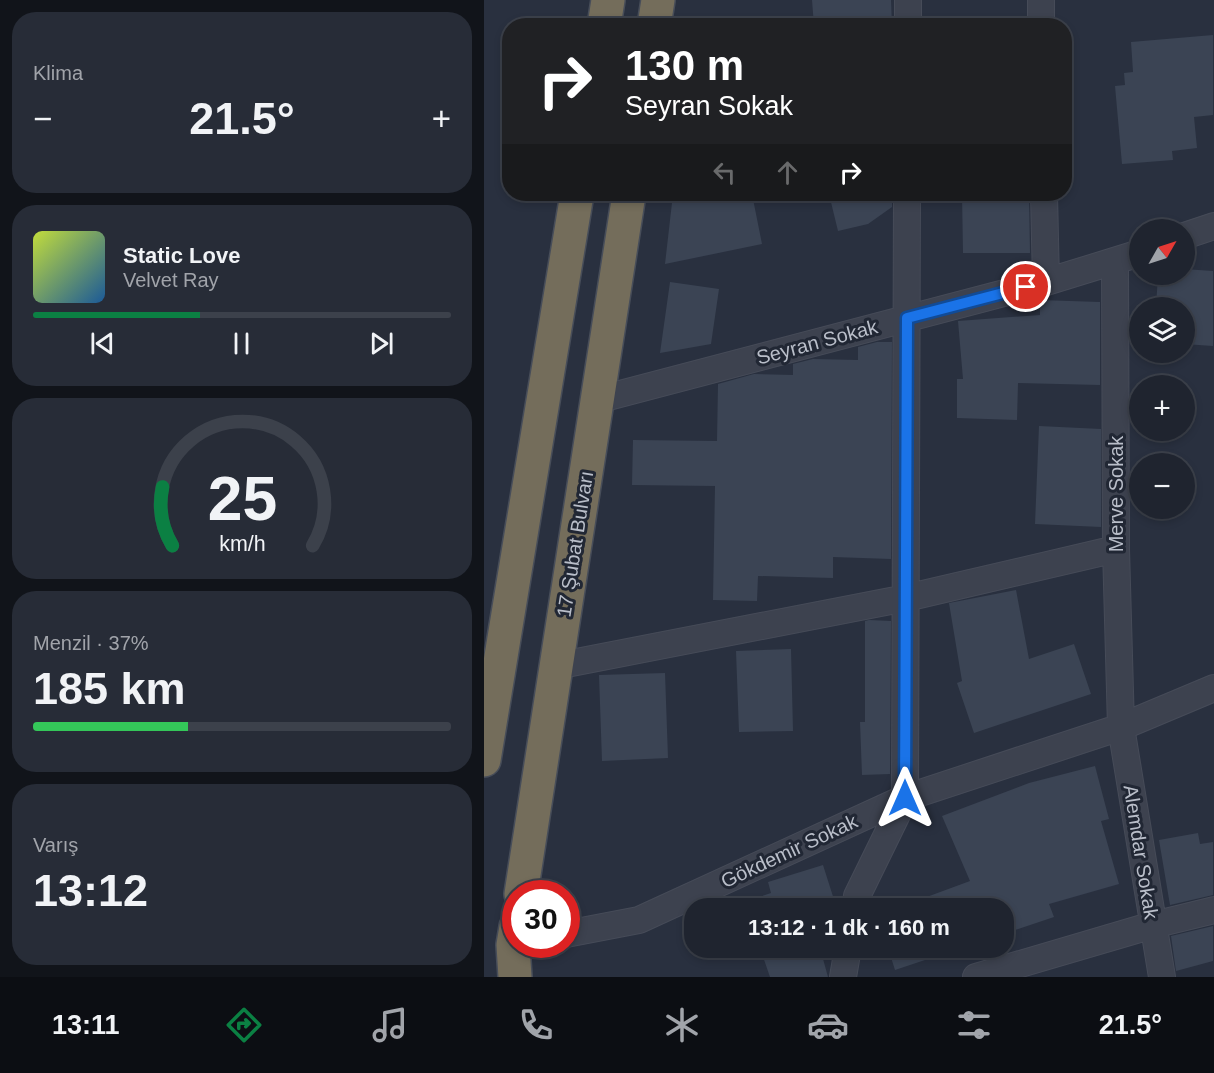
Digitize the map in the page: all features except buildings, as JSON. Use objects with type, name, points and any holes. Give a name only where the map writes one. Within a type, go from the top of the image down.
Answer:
[{"type":"highway","points":[[605,18],[608,0]]},
{"type":"highway","points":[[655,18],[658,0]]},
{"type":"highway","points":[[484,760],[576,201]]},
{"type":"highway","name":"17 Şubat Bulvarı","points":[[523,880],[628,201]]},
{"type":"highway","points":[[514,958],[514,977]]},
{"type":"street","points":[[908,0],[908,18]]},
{"type":"street","points":[[1041,0],[1041,18]]},
{"type":"street","points":[[858,898],[905,798],[907,201]]},
{"type":"street","points":[[1044,201],[1046,282]]},
{"type":"street","points":[[1195,232],[1213,226]]},
{"type":"street","name":"Seyran Sokak","points":[[597,400],[1046,282],[1129,257]]},
{"type":"street","name":"Merve Sokak","points":[[1116,262],[1116,549],[1121,727]]},
{"type":"street","points":[[556,666],[906,598],[1116,549]]},
{"type":"street","name":"Gökdemir Sokak","points":[[580,931],[639,920],[905,798],[1121,727],[1213,688]]},
{"type":"street","name":"Alemdar Sokak","points":[[1121,727],[1162,977]]},
{"type":"street","points":[[976,977],[1153,925],[1213,910]]},
{"type":"street","points":[[843,977],[846,958]]},
{"type":"route","points":[[905,798],[907,318],[1026,287]]}]
